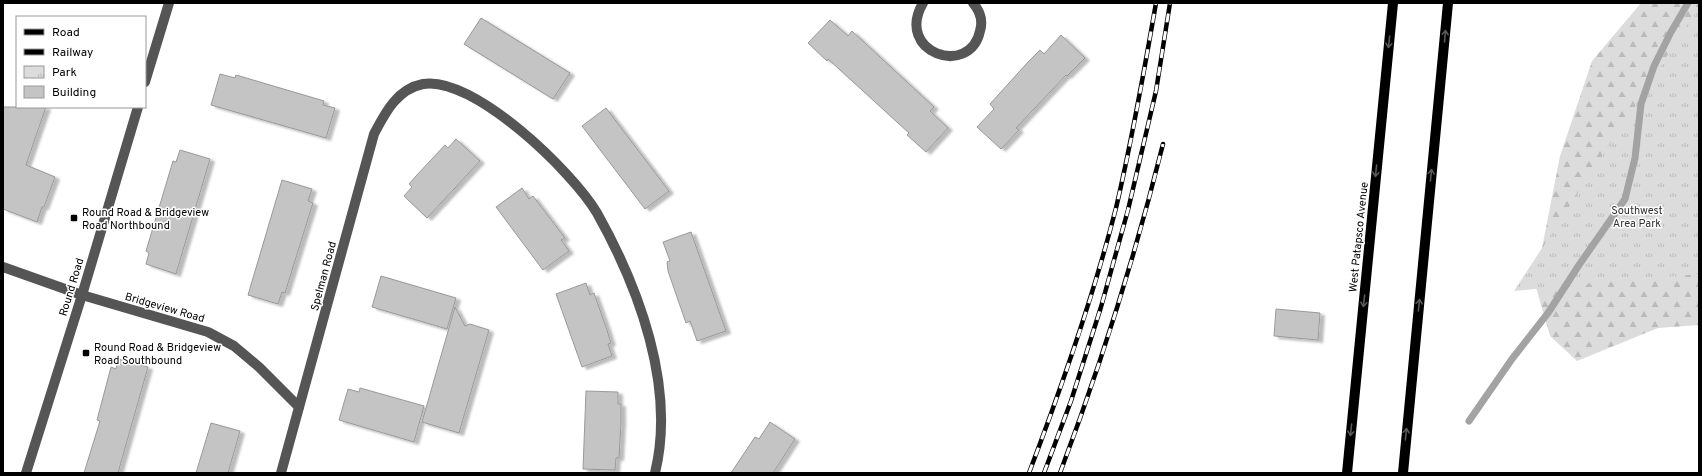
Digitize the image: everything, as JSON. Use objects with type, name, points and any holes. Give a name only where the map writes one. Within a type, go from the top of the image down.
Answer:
[{"type":"main road","name":"West Patapsco Avenue","points":[[1347,473],[1393,3]]},
{"type":"main road","points":[[1403,473],[1448,3]]},
{"type":"street","points":[[146,79],[169,3]]},
{"type":"street","points":[[923,3],[918,12],[916,28],[921,42],[934,53],[950,57],[966,52],[979,39],[982,24],[978,8],[973,3]]},
{"type":"street","name":"Spelman Road","points":[[281,473],[374,134],[387,110],[403,93],[422,85],[437,83],[455,88],[493,110],[530,138],[567,174],[596,212],[620,260],[641,313],[656,362],[662,416],[655,473]]},
{"type":"street","name":"Round Road","points":[[26,473],[82,295],[138,108]]},
{"type":"street","name":"Bridgeview Road","points":[[3,267],[82,295],[208,332],[234,346],[260,367],[299,407]]},
{"type":"green space","points":[[1641,3],[1699,3],[1699,325],[1658,328],[1577,361],[1550,336],[1535,284],[1560,156],[1592,61]]},
{"type":"green space","name":"Southwest Area Park","points":[[1699,7],[1699,274],[1514,291]]},
{"type":"building","points":[[481,18],[570,73],[553,99],[464,44]]},
{"type":"building","points":[[830,20],[848,36],[852,31],[934,107],[930,111],[948,128],[926,152],[907,135],[909,133],[828,59],[827,61],[808,43]]},
{"type":"building","points":[[1061,35],[1085,58],[1067,76],[1066,75],[1016,128],[1019,130],[1001,149],[977,127],[994,109],[990,104],[1028,62],[1040,50],[1044,54]]},
{"type":"building","points":[[220,74],[235,78],[236,75],[324,101],[323,105],[335,108],[326,138],[211,105]]},
{"type":"building","points":[[3,107],[46,108],[26,165],[55,177],[44,207],[42,207],[37,222],[3,209]]},
{"type":"building","points":[[606,108],[669,191],[645,209],[582,126]]},
{"type":"building","points":[[456,139],[480,161],[427,218],[404,196],[412,187],[409,184],[415,177],[445,145],[448,148]]},
{"type":"building","points":[[180,150],[210,159],[176,274],[146,264],[149,253],[146,251],[173,161],[176,162]]},
{"type":"building","points":[[282,180],[312,189],[308,201],[313,203],[285,293],[282,292],[278,304],[248,295]]},
{"type":"building","points":[[522,188],[529,199],[533,196],[565,238],[561,240],[569,251],[543,270],[496,207]]},
{"type":"building","points":[[691,232],[726,331],[697,341],[690,321],[686,323],[668,271],[667,262],[670,261],[663,242]]},
{"type":"building","points":[[381,276],[456,298],[447,329],[372,307]]},
{"type":"building","points":[[586,283],[590,295],[594,293],[611,343],[608,344],[612,356],[582,367],[556,294]]},
{"type":"building","points":[[455,307],[465,326],[470,324],[489,330],[459,433],[422,422]]},
{"type":"building","points":[[1276,309],[1320,313],[1318,340],[1274,336]]},
{"type":"building","points":[[118,359],[148,367],[118,473],[84,473],[100,421],[97,420],[111,367],[116,369]]},
{"type":"building","points":[[360,388],[424,406],[414,442],[339,420],[348,389],[359,392]]},
{"type":"building","points":[[586,391],[618,392],[618,404],[621,404],[621,423],[619,458],[616,458],[615,470],[583,469]]},
{"type":"building","points":[[770,422],[795,439],[773,473],[731,473],[755,437],[759,439]]},
{"type":"building","points":[[211,423],[240,431],[228,473],[196,473]]},
{"type":"waterway","points":[[1469,421],[1512,359],[1548,313],[1625,199],[1635,158],[1641,104],[1654,66],[1688,3]]},
{"type":"railway","points":[[1029,473],[1076,342],[1107,242],[1127,157],[1156,3]]},
{"type":"railway","points":[[1044,473],[1071,401],[1101,307],[1128,210],[1156,91],[1170,3]]},
{"type":"railway","points":[[1060,473],[1103,351],[1129,269],[1163,144]]},
{"type":"place","name":"Round Road & Bridgeview Road Northbound","points":[[74,218]]},
{"type":"place","name":"Round Road & Bridgeview Road Southbound","points":[[86,353]]}]
